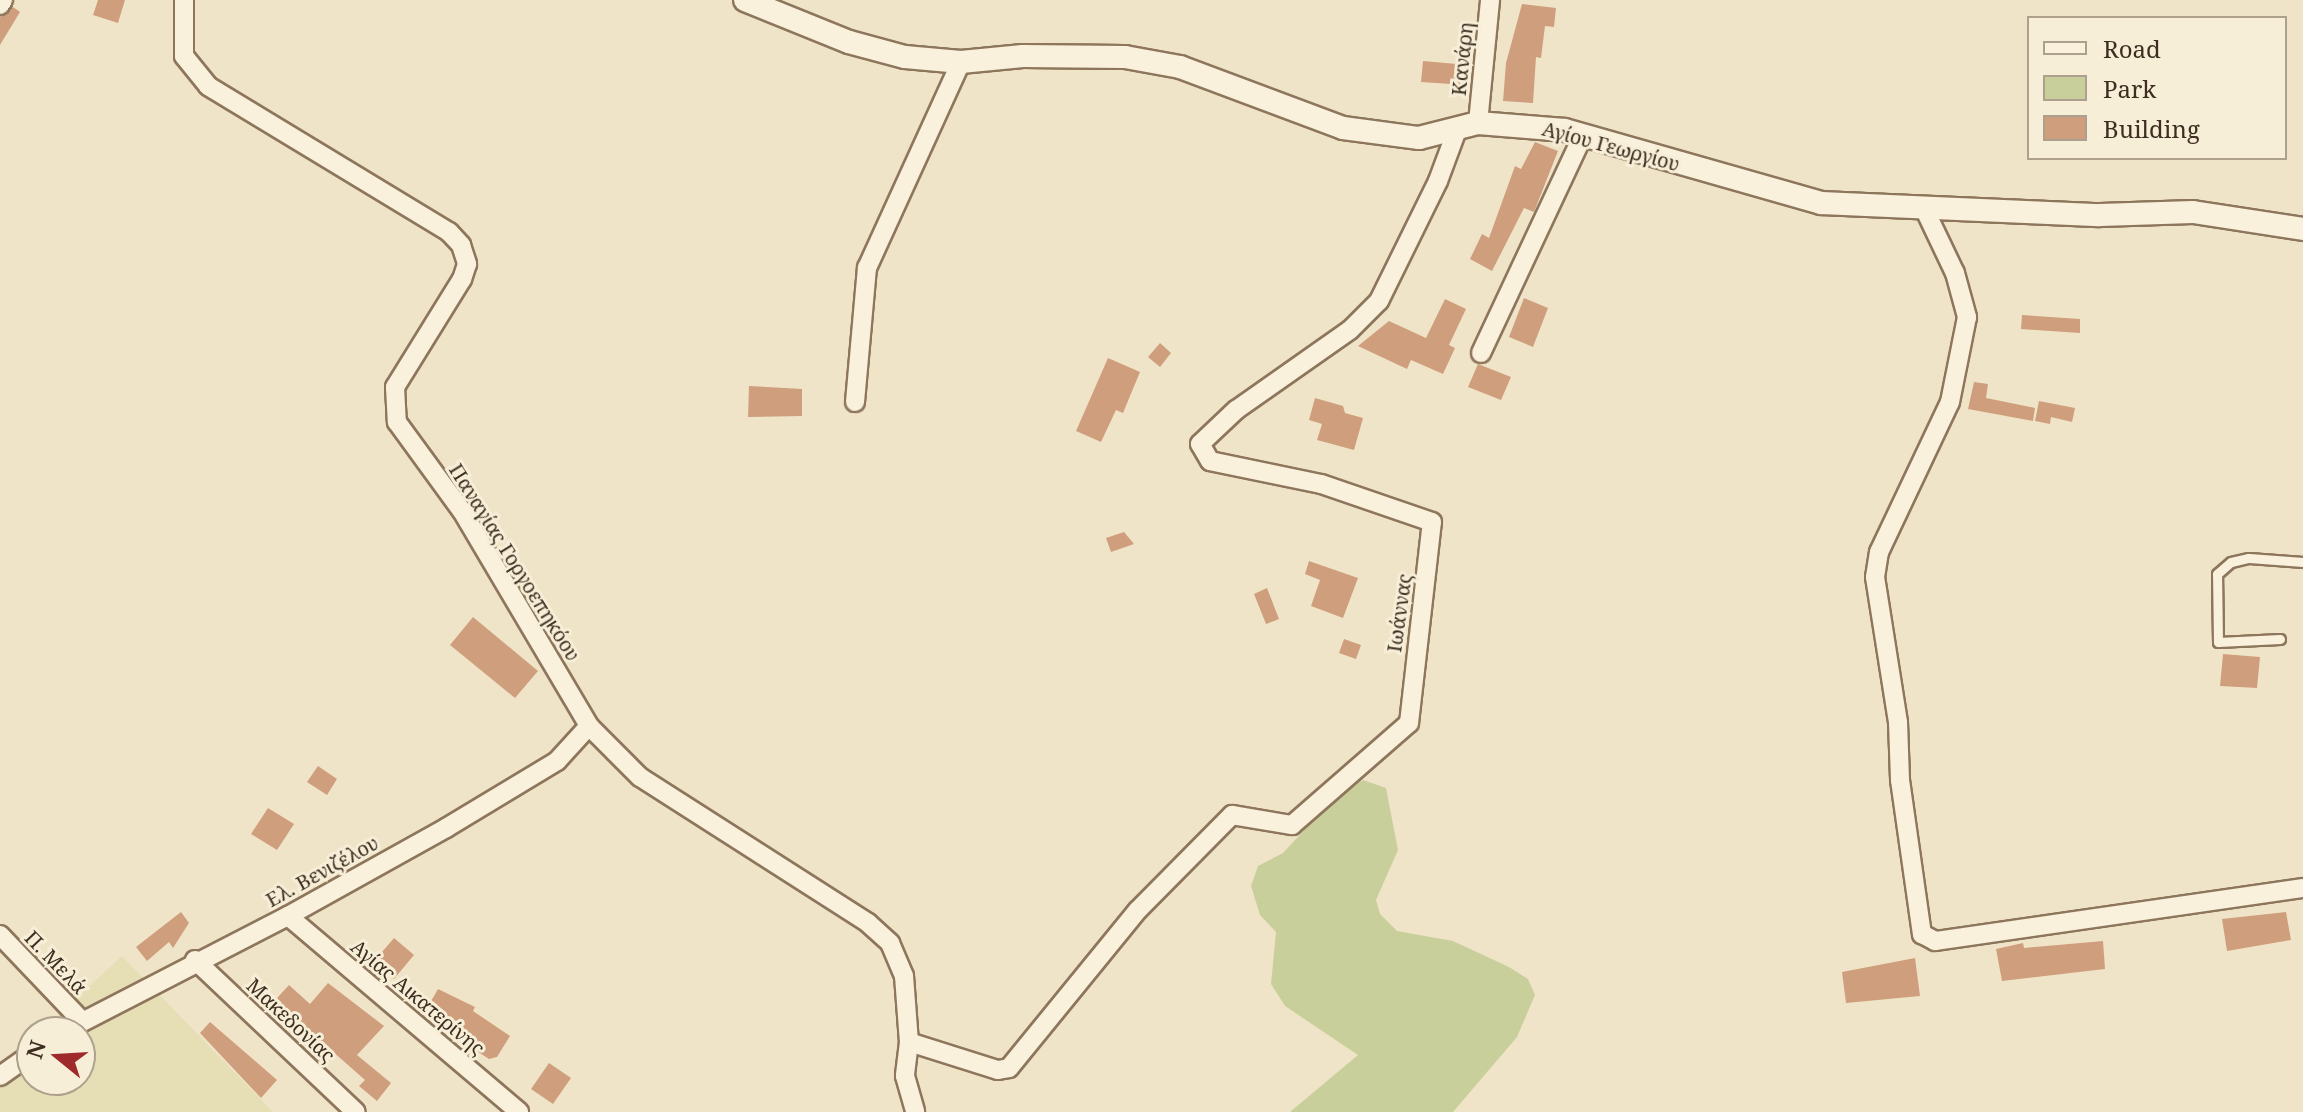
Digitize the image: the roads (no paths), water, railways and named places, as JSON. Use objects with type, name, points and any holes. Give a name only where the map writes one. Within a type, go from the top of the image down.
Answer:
[{"type":"street","points":[[0,5],[3,0]]},
{"type":"street","name":"Παναγίας Γοργοεπηκόου","points":[[184,0],[184,56],[208,86],[449,232],[461,245],[467,264],[462,279],[395,387],[397,422],[462,511],[589,726],[640,777],[868,923],[890,943],[904,976],[909,1042],[905,1076],[915,1112]]},
{"type":"street","name":"Αγίου Γεωργίου","points":[[745,0],[877,51],[961,62],[1023,56],[1125,57],[1180,67],[1343,128],[1419,138],[1467,126],[1519,123],[1583,135],[1821,203],[2100,215],[2193,212],[2303,229]]},
{"type":"street","name":"Κανάρη","points":[[1467,126],[1490,0]]},
{"type":"street","points":[[855,402],[867,268],[961,62]]},
{"type":"street","name":"Ιωάννας","points":[[909,1042],[998,1070],[1009,1068],[1138,910],[1232,815],[1292,825],[1409,723],[1432,522],[1321,484],[1210,461],[1200,444],[1236,410],[1350,330],[1379,301],[1467,126]]},
{"type":"street","points":[[1481,353],[1583,135]]},
{"type":"street","points":[[1923,206],[1955,273],[1967,317],[1950,402],[1879,552],[1875,577],[1898,722],[1900,780],[1922,934],[1935,941],[2303,888]]},
{"type":"street","name":"Ελ. Βενιζέλου","points":[[86,1016],[288,916],[557,761],[589,726]]},
{"type":"street","name":"Αγίας Αικατερίνης","points":[[288,916],[519,1112]]},
{"type":"street","name":"Π. Μελά","points":[[0,935],[77,1016]]},
{"type":"street","name":"Μακεδονίας","points":[[195,960],[356,1112]]},
{"type":"lane","points":[[2280,639],[2218,642],[2217,574],[2220,567],[2249,558],[2303,562]]}]
